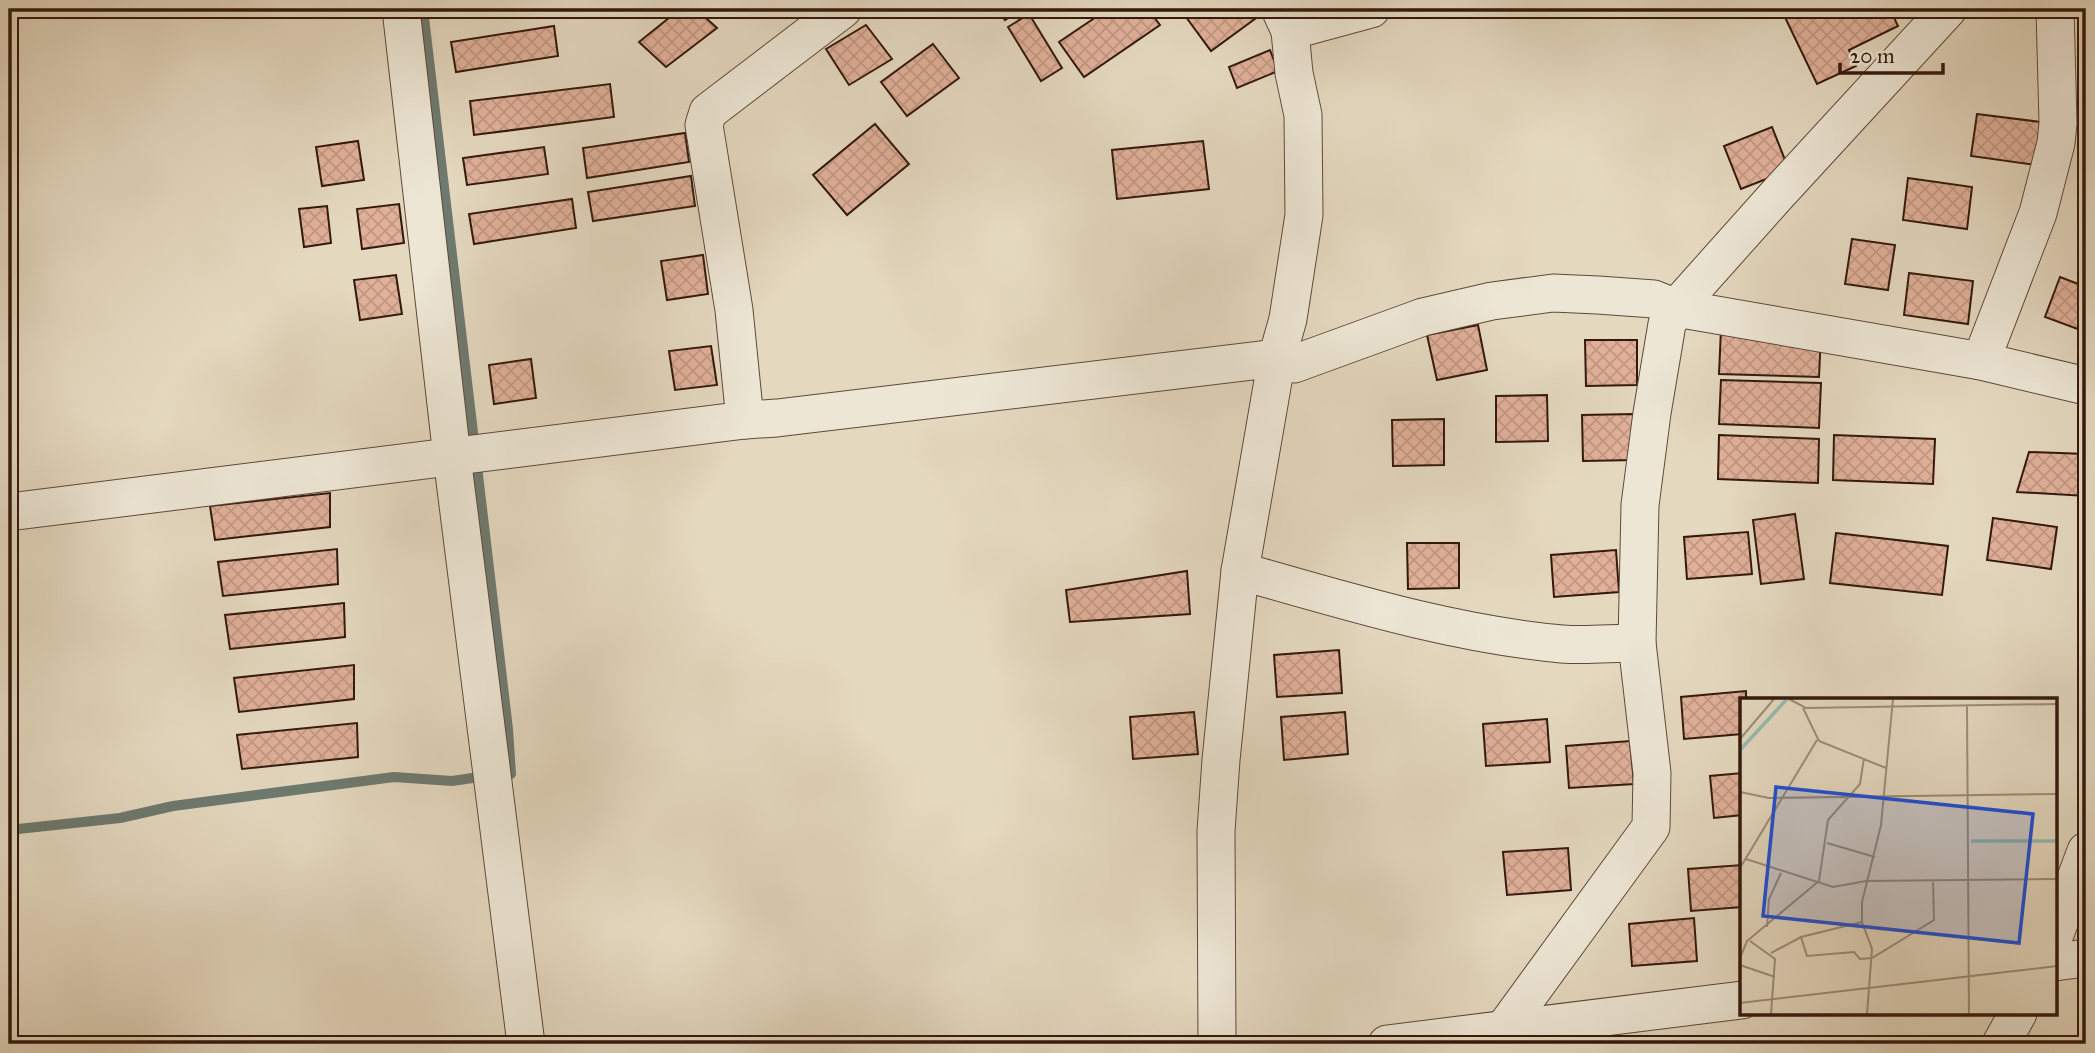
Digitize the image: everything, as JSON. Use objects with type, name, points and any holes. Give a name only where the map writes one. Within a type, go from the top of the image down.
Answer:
[{"type":"street","points":[[401,9],[464,455],[526,1044]]},
{"type":"street","points":[[746,419],[734,310],[704,125],[708,112],[843,9]]},
{"type":"street","points":[[1217,1044],[1216,831],[1240,571],[1277,358],[1288,319],[1304,215],[1303,115],[1285,20],[1371,9]]},
{"type":"street","points":[[1498,1037],[1650,827],[1653,773],[1637,643],[1640,505],[1651,413],[1667,324],[1676,308],[1948,9]]},
{"type":"street","points":[[1981,361],[2038,213],[2056,143],[2058,123],[2055,9]]},
{"type":"street","points":[[9,512],[746,419],[778,418],[1277,358],[1294,364],[1423,317],[1492,301],[1553,293],[1654,299],[1676,308],[1981,361],[2086,386]]},
{"type":"street","points":[[1240,571],[1379,611],[1481,633],[1564,644],[1637,643]]},
{"type":"street","points":[[2056,931],[2086,851]]},
{"type":"street","points":[[2056,962],[2086,958]]},
{"type":"street","points":[[1387,1044],[1498,1037],[1740,1000]]},
{"type":"street","points":[[2001,1044],[2017,1014]]},
{"type":"building","points":[[680,9],[696,9],[717,28],[666,67],[639,42]]},
{"type":"building","points":[[997,9],[1021,9],[1005,20]]},
{"type":"building","points":[[1108,9],[1148,9],[1160,25],[1084,77],[1059,42]]},
{"type":"building","points":[[1198,9],[1260,9],[1263,13],[1211,51],[1186,17]]},
{"type":"building","points":[[1781,9],[1890,9],[1898,26],[1849,50],[1856,66],[1817,84]]},
{"type":"building","points":[[1029,14],[1062,68],[1041,81],[1008,27]]},
{"type":"building","points":[[866,25],[892,59],[849,85],[826,49]]},
{"type":"building","points":[[554,26],[558,56],[456,72],[451,42]]},
{"type":"building","points":[[933,44],[959,78],[907,116],[881,82]]},
{"type":"building","points":[[1270,50],[1278,71],[1237,88],[1229,67]]},
{"type":"building","points":[[610,84],[614,117],[474,135],[470,101]]},
{"type":"building","points":[[1977,114],[2041,122],[2035,165],[1971,156]]},
{"type":"building","points":[[875,124],[909,164],[847,215],[813,175]]},
{"type":"building","points":[[1772,127],[1789,170],[1741,189],[1724,146]]},
{"type":"building","points":[[685,133],[689,162],[587,178],[583,148]]},
{"type":"building","points":[[358,141],[364,180],[322,186],[316,147]]},
{"type":"building","points":[[1203,141],[1209,189],[1117,199],[1112,150]]},
{"type":"building","points":[[544,147],[548,174],[467,185],[463,158]]},
{"type":"building","points":[[691,176],[695,206],[593,221],[588,192]]},
{"type":"building","points":[[1908,178],[1972,187],[1967,229],[1903,220]]},
{"type":"building","points":[[572,199],[576,228],[474,244],[469,214]]},
{"type":"building","points":[[399,204],[404,243],[362,249],[357,209]]},
{"type":"building","points":[[327,206],[331,243],[304,247],[299,209]]},
{"type":"building","points":[[1852,239],[1895,245],[1888,290],[1845,284]]},
{"type":"building","points":[[703,255],[708,294],[667,300],[661,261]]},
{"type":"building","points":[[1909,273],[1973,281],[1968,324],[1904,315]]},
{"type":"building","points":[[396,275],[402,314],[360,320],[354,280]]},
{"type":"building","points":[[2060,277],[2086,287],[2086,332],[2045,317]]},
{"type":"building","points":[[1478,325],[1487,370],[1437,380],[1427,335]]},
{"type":"building","points":[[1721,329],[1821,333],[1819,377],[1719,374]]},
{"type":"building","points":[[1585,340],[1637,340],[1637,385],[1586,386]]},
{"type":"building","points":[[711,346],[717,385],[675,390],[669,351]]},
{"type":"building","points":[[531,359],[536,398],[494,404],[489,365]]},
{"type":"building","points":[[1721,380],[1821,383],[1819,428],[1719,424]]},
{"type":"building","points":[[1547,395],[1548,441],[1496,442],[1496,396]]},
{"type":"building","points":[[1634,414],[1634,460],[1583,461],[1582,415]]},
{"type":"building","points":[[1444,419],[1444,465],[1393,466],[1392,420]]},
{"type":"building","points":[[1719,435],[1819,439],[1818,483],[1718,479]]},
{"type":"building","points":[[1834,435],[1935,439],[1933,484],[1833,480]]},
{"type":"building","points":[[2029,452],[2086,454],[2086,496],[2017,492]]},
{"type":"building","points":[[330,493],[330,527],[215,540],[210,506]]},
{"type":"building","points":[[1795,514],[1804,579],[1761,584],[1753,520]]},
{"type":"building","points":[[1993,518],[2057,527],[2051,569],[1987,560]]},
{"type":"building","points":[[1748,532],[1752,574],[1687,579],[1684,537]]},
{"type":"building","points":[[1836,533],[1948,546],[1942,595],[1830,583]]},
{"type":"building","points":[[1407,543],[1459,543],[1459,588],[1408,589]]},
{"type":"building","points":[[337,549],[338,584],[223,596],[218,562]]},
{"type":"building","points":[[1616,550],[1619,592],[1554,597],[1551,555]]},
{"type":"building","points":[[1187,571],[1190,614],[1070,622],[1066,590]]},
{"type":"building","points":[[344,603],[345,637],[230,649],[225,615]]},
{"type":"building","points":[[1339,650],[1342,693],[1277,697],[1274,655]]},
{"type":"building","points":[[354,665],[354,699],[239,712],[234,678]]},
{"type":"building","points":[[1746,691],[1746,698],[1740,698],[1740,734],[1684,739],[1681,697]]},
{"type":"building","points":[[1194,712],[1198,754],[1133,759],[1130,717]]},
{"type":"building","points":[[1345,712],[1348,754],[1284,760],[1281,717]]},
{"type":"building","points":[[1547,719],[1550,762],[1486,766],[1483,724]]},
{"type":"building","points":[[357,723],[358,757],[242,769],[237,735]]},
{"type":"building","points":[[1630,741],[1634,784],[1569,788],[1566,746]]},
{"type":"building","points":[[1740,773],[1740,815],[1714,818],[1710,776]]},
{"type":"building","points":[[1568,848],[1571,890],[1507,895],[1503,852]]},
{"type":"building","points":[[1740,865],[1740,907],[1691,911],[1688,869]]},
{"type":"building","points":[[1694,918],[1697,961],[1632,966],[1629,924]]},
{"type":"waterway","points":[[423,9],[508,729],[511,774]]},
{"type":"waterway","points":[[9,830],[120,818],[173,806],[394,777],[452,781],[479,777]]}]
